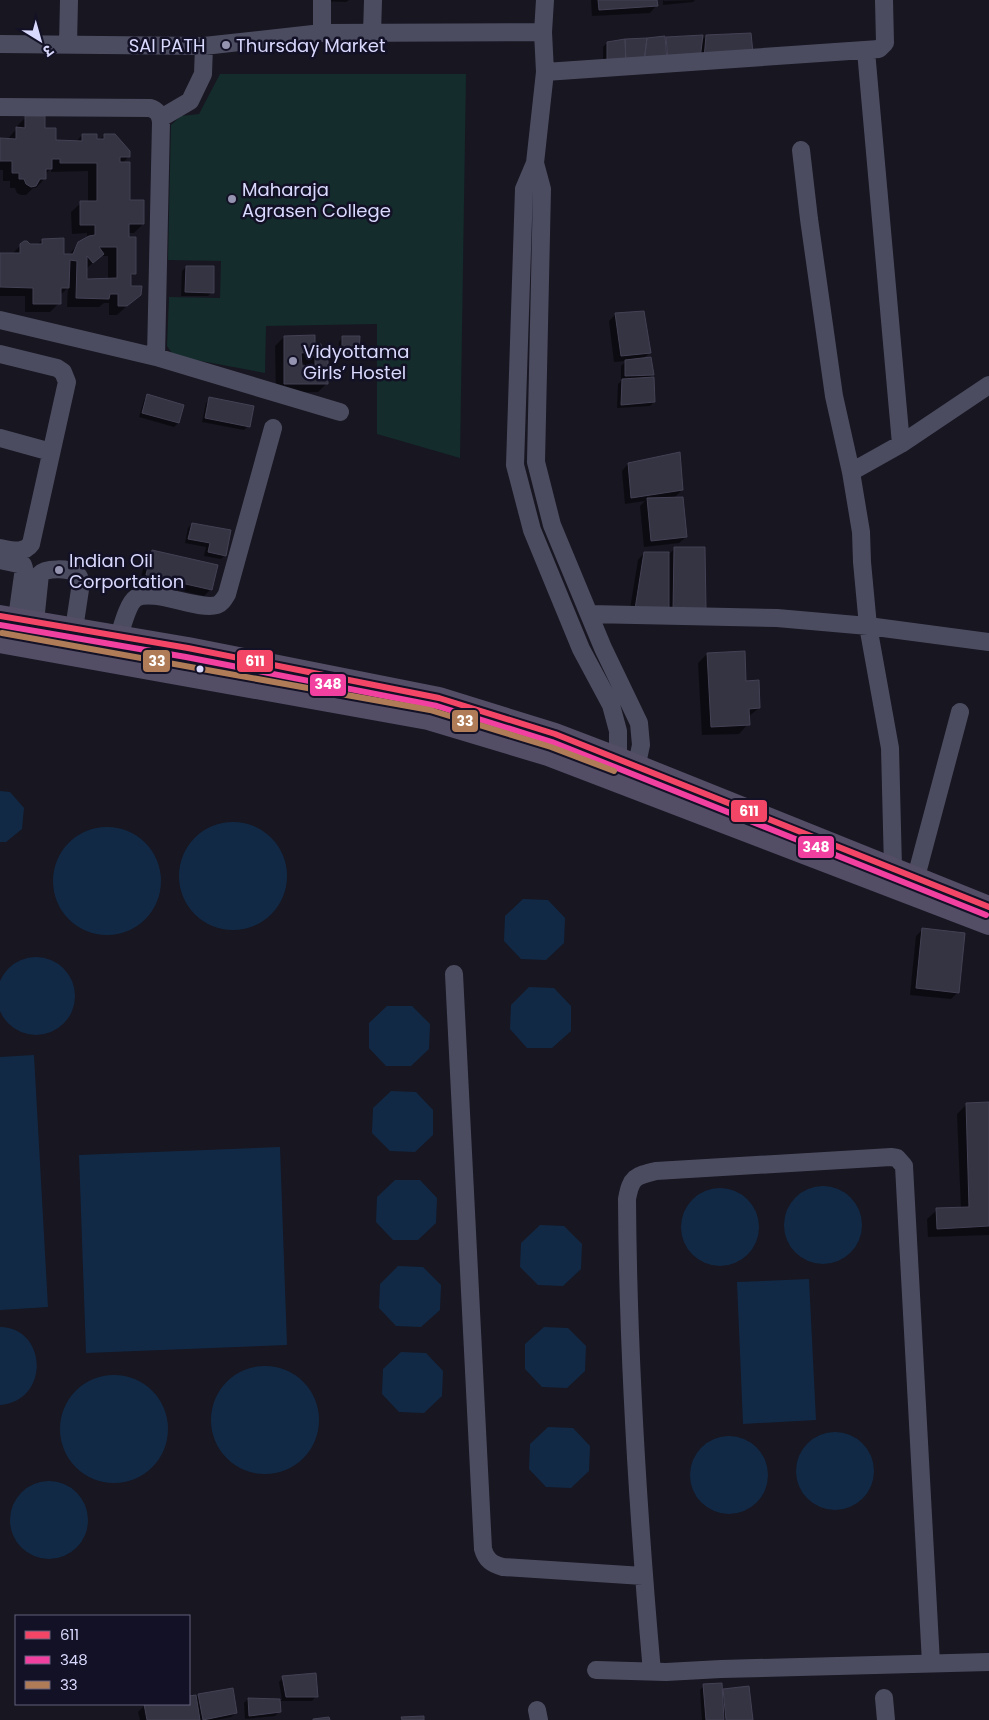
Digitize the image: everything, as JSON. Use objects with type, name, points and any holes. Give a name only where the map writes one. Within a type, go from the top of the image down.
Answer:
[{"type":"main road","points":[[17,619],[188,648],[439,698],[555,734],[629,771],[989,924]]},
{"type":"main road","points":[[0,642],[428,719],[548,755],[611,779],[629,771],[893,868],[989,907]]},
{"type":"street","points":[[68,45],[70,0]]},
{"type":"street","points":[[317,0],[322,33]]},
{"type":"street","points":[[372,34],[373,0]]},
{"type":"street","points":[[545,0],[543,32],[545,72],[535,163],[524,189],[515,465],[532,530],[581,648],[611,705],[629,771]]},
{"type":"street","points":[[545,72],[879,49],[885,43],[884,0]]},
{"type":"street","name":"SAI PATH","points":[[0,44],[204,46],[322,33],[543,32]]},
{"type":"street","points":[[161,118],[190,101],[203,74],[204,46]]},
{"type":"street","points":[[866,51],[901,444]]},
{"type":"street","points":[[0,107],[150,108],[156,110],[161,118],[156,357]]},
{"type":"street","points":[[801,150],[834,396],[851,472],[860,532],[868,626],[890,748],[893,868]]},
{"type":"street","points":[[535,163],[542,189],[536,462],[552,525],[603,648],[639,723],[641,745],[629,771]]},
{"type":"street","points":[[0,320],[156,357],[340,412]]},
{"type":"street","points":[[0,354],[57,368],[66,376],[68,382],[31,544],[28,549],[22,551],[0,548]]},
{"type":"street","points":[[851,472],[901,444],[989,385]]},
{"type":"street","points":[[119,636],[130,604],[136,598],[143,596],[160,597],[205,605],[216,605],[223,602],[227,594],[272,428]]},
{"type":"street","points":[[0,438],[52,452]]},
{"type":"street","points":[[0,560],[19,563],[24,568],[17,619]]},
{"type":"street","points":[[17,619],[40,574],[46,569],[72,571],[79,578],[80,584],[74,629]]},
{"type":"street","points":[[589,614],[777,618],[868,626],[989,642]]},
{"type":"street","points":[[916,877],[960,712]]},
{"type":"street","points":[[454,974],[483,1549],[485,1558],[493,1564],[503,1566],[643,1576]]},
{"type":"street","points":[[652,1672],[643,1576],[628,1304],[626,1199],[629,1184],[636,1176],[656,1171],[898,1158],[904,1166],[931,1663]]},
{"type":"street","points":[[596,1670],[652,1672],[989,1662]]},
{"type":"street","points":[[884,1698],[886,1720]]},
{"type":"green space","points":[[220,74],[466,74],[460,458],[377,434],[377,324],[266,326],[265,373],[174,356],[167,346],[169,297],[220,298],[221,261],[168,260],[171,125],[181,116],[199,114]]},
{"type":"water","points":[[0,791],[10,792],[24,808],[22,829],[6,842],[0,842]]},
{"type":"water","points":[[233,822],[243,823],[263,831],[271,838],[278,846],[286,866],[286,886],[278,906],[271,914],[263,921],[243,929],[233,930],[223,929],[203,921],[195,914],[188,906],[180,886],[179,876],[180,866],[188,846],[195,838],[203,831],[223,823]]},
{"type":"water","points":[[107,827],[117,828],[137,836],[145,843],[152,851],[160,871],[160,891],[152,911],[145,919],[137,926],[117,934],[107,935],[97,934],[77,926],[69,919],[62,911],[54,891],[53,881],[54,871],[62,851],[69,843],[77,836],[97,828]]},
{"type":"water","points":[[523,899],[548,900],[565,918],[564,943],[546,960],[521,959],[504,941],[505,916]]},
{"type":"water","points":[[28,958],[44,958],[58,964],[68,974],[74,988],[74,1004],[68,1018],[58,1028],[44,1034],[28,1034],[14,1028],[4,1018],[-1,1008],[-1,984],[4,974],[14,964]]},
{"type":"water","points":[[529,987],[554,988],[571,1006],[571,1031],[552,1048],[527,1048],[510,1029],[511,1005]]},
{"type":"water","points":[[387,1006],[412,1006],[430,1024],[429,1049],[411,1066],[386,1066],[369,1048],[369,1023]]},
{"type":"water","points":[[34,1055],[48,1307],[0,1310],[0,1057]]},
{"type":"water","points":[[391,1091],[416,1092],[433,1110],[433,1135],[415,1152],[390,1151],[372,1133],[373,1108]]},
{"type":"water","points":[[280,1147],[287,1345],[86,1353],[79,1155]]},
{"type":"water","points":[[395,1180],[420,1180],[437,1198],[436,1223],[418,1240],[393,1240],[376,1222],[377,1197]]},
{"type":"water","points":[[823,1186],[838,1189],[851,1197],[859,1210],[862,1225],[859,1240],[851,1253],[838,1261],[823,1264],[808,1261],[795,1253],[787,1240],[784,1225],[787,1210],[795,1197],[808,1189]]},
{"type":"water","points":[[720,1188],[735,1191],[748,1199],[756,1212],[759,1227],[756,1242],[748,1255],[735,1263],[720,1266],[705,1263],[692,1255],[684,1242],[681,1227],[684,1212],[692,1199],[705,1191]]},
{"type":"water","points":[[540,1225],[564,1226],[582,1244],[581,1269],[563,1286],[538,1285],[520,1267],[521,1243]]},
{"type":"water","points":[[398,1266],[423,1267],[441,1285],[440,1310],[421,1327],[396,1326],[379,1308],[380,1284]]},
{"type":"water","points":[[809,1279],[816,1420],[743,1424],[737,1282]]},
{"type":"water","points":[[0,1327],[16,1330],[27,1339],[34,1351],[37,1365],[35,1379],[28,1391],[16,1401],[0,1405]]},
{"type":"water","points":[[544,1327],[568,1328],[586,1346],[585,1371],[567,1388],[542,1387],[525,1369],[525,1344]]},
{"type":"water","points":[[401,1352],[426,1353],[443,1371],[442,1396],[424,1413],[399,1412],[382,1394],[383,1369]]},
{"type":"water","points":[[265,1366],[285,1371],[303,1382],[314,1400],[319,1420],[314,1440],[303,1458],[285,1469],[265,1474],[245,1469],[227,1458],[216,1440],[211,1420],[216,1400],[227,1382],[245,1371]]},
{"type":"water","points":[[114,1375],[124,1376],[144,1384],[152,1391],[159,1399],[167,1419],[167,1439],[159,1459],[152,1467],[144,1474],[124,1482],[114,1483],[104,1482],[84,1474],[76,1467],[69,1459],[61,1439],[60,1429],[61,1419],[69,1399],[76,1391],[84,1384],[104,1376]]},
{"type":"water","points":[[548,1427],[573,1428],[590,1446],[589,1471],[571,1488],[546,1487],[529,1469],[530,1444]]},
{"type":"water","points":[[835,1432],[850,1435],[863,1443],[871,1456],[874,1471],[871,1486],[863,1499],[850,1507],[835,1510],[820,1507],[807,1499],[799,1486],[796,1471],[799,1456],[807,1443],[820,1435]]},
{"type":"water","points":[[729,1436],[744,1439],[757,1447],[765,1460],[768,1475],[765,1490],[757,1503],[744,1511],[729,1514],[714,1511],[701,1503],[693,1490],[690,1475],[693,1460],[701,1447],[714,1439]]},
{"type":"water","points":[[49,1481],[64,1484],[77,1492],[85,1505],[88,1520],[85,1535],[77,1548],[64,1556],[49,1559],[34,1556],[21,1548],[13,1535],[10,1520],[13,1505],[21,1492],[34,1484]]},
{"type":"building","points":[[598,0],[657,0],[658,6],[599,10]]},
{"type":"building","points":[[751,33],[753,53],[704,59],[706,35]]},
{"type":"building","points":[[703,35],[700,59],[668,61],[666,37]]},
{"type":"building","points":[[665,36],[667,61],[644,62],[647,38]]},
{"type":"building","points":[[647,38],[644,62],[626,63],[625,39]]},
{"type":"building","points":[[625,39],[626,63],[607,64],[607,42]]},
{"type":"building","points":[[25,116],[45,116],[45,128],[56,128],[56,140],[82,141],[82,134],[97,134],[97,139],[104,139],[104,134],[115,134],[130,151],[130,157],[120,157],[120,162],[130,162],[130,200],[144,200],[144,224],[129,224],[129,237],[136,237],[136,274],[131,274],[131,286],[142,286],[141,295],[127,306],[118,306],[118,294],[110,294],[109,299],[76,298],[77,261],[70,260],[69,288],[61,288],[61,304],[33,304],[33,288],[0,287],[0,253],[20,253],[20,244],[24,241],[30,244],[42,244],[42,239],[64,238],[64,254],[73,254],[78,242],[95,235],[95,225],[80,225],[80,201],[97,201],[97,163],[60,163],[60,159],[52,159],[52,169],[46,169],[46,179],[40,179],[36,186],[31,187],[26,184],[24,179],[19,179],[19,173],[12,173],[12,161],[0,161],[0,138],[16,139],[16,127],[25,128]],"holes":[[[99,247],[117,247],[117,278],[87,279],[87,256],[93,263],[104,254]]]},
{"type":"building","points":[[186,266],[214,266],[214,293],[185,292]]},
{"type":"building","points":[[644,311],[651,353],[621,356],[615,313]]},
{"type":"building","name":"Vidyottama Girls’ Hostel","points":[[315,335],[315,344],[321,344],[321,356],[328,356],[328,384],[284,384],[284,336]],"holes":[[[309,352],[315,357],[315,366],[302,366],[301,353]]]},
{"type":"building","points":[[342,336],[360,336],[359,355],[342,355]]},
{"type":"building","points":[[651,357],[654,375],[625,376],[625,360]]},
{"type":"building","points":[[654,377],[655,402],[621,405],[622,379]]},
{"type":"building","points":[[147,394],[184,405],[179,423],[142,413]]},
{"type":"building","points":[[209,397],[254,406],[250,427],[205,418]]},
{"type":"building","points":[[680,452],[683,490],[631,498],[628,463]]},
{"type":"building","points":[[683,497],[687,537],[651,541],[647,498]]},
{"type":"building","points":[[192,523],[231,530],[226,556],[208,552],[210,543],[188,539]]},
{"type":"building","points":[[674,547],[705,547],[706,610],[673,611]]},
{"type":"building","points":[[152,550],[218,565],[212,590],[146,575]]},
{"type":"building","points":[[644,552],[669,552],[669,611],[635,609]]},
{"type":"building","points":[[745,651],[746,681],[759,680],[760,708],[749,709],[750,725],[711,727],[707,653]]},
{"type":"building","points":[[922,928],[965,933],[959,993],[916,988]]},
{"type":"building","points":[[989,1102],[989,1226],[937,1229],[936,1208],[969,1207],[966,1103]]},
{"type":"building","points":[[316,1673],[318,1697],[286,1697],[282,1676]]},
{"type":"building","points":[[722,1683],[724,1720],[706,1720],[703,1684]]},
{"type":"building","points":[[749,1686],[753,1720],[726,1720],[723,1689]]},
{"type":"building","points":[[233,1688],[237,1713],[203,1720],[198,1694]]},
{"type":"building","points":[[196,1695],[200,1720],[147,1720],[144,1705],[190,1705],[190,1696]]},
{"type":"building","points":[[248,1698],[280,1699],[281,1712],[249,1716]]},
{"type":"building","points":[[424,1716],[424,1720],[402,1720],[401,1717]]},
{"type":"building","points":[[329,1717],[330,1720],[313,1720],[313,1719]]},
{"type":"transit line","name":"611","points":[[0,616],[188,648],[439,698],[555,734],[989,907]]},
{"type":"transit line","name":"348","points":[[0,625],[186,657],[437,706],[552,742],[986,915]]},
{"type":"transit line","name":"33","points":[[2,633],[430,710],[551,747],[614,771]]},
{"type":"place","name":"Thursday Market","points":[[226,45]]},
{"type":"place","name":"Maharaja Agrasen College","points":[[232,199]]},
{"type":"place","name":"Vidyottama Girls’ Hostel","points":[[293,361]]},
{"type":"place","name":"Indian Oil Corportation","points":[[59,570]]}]
